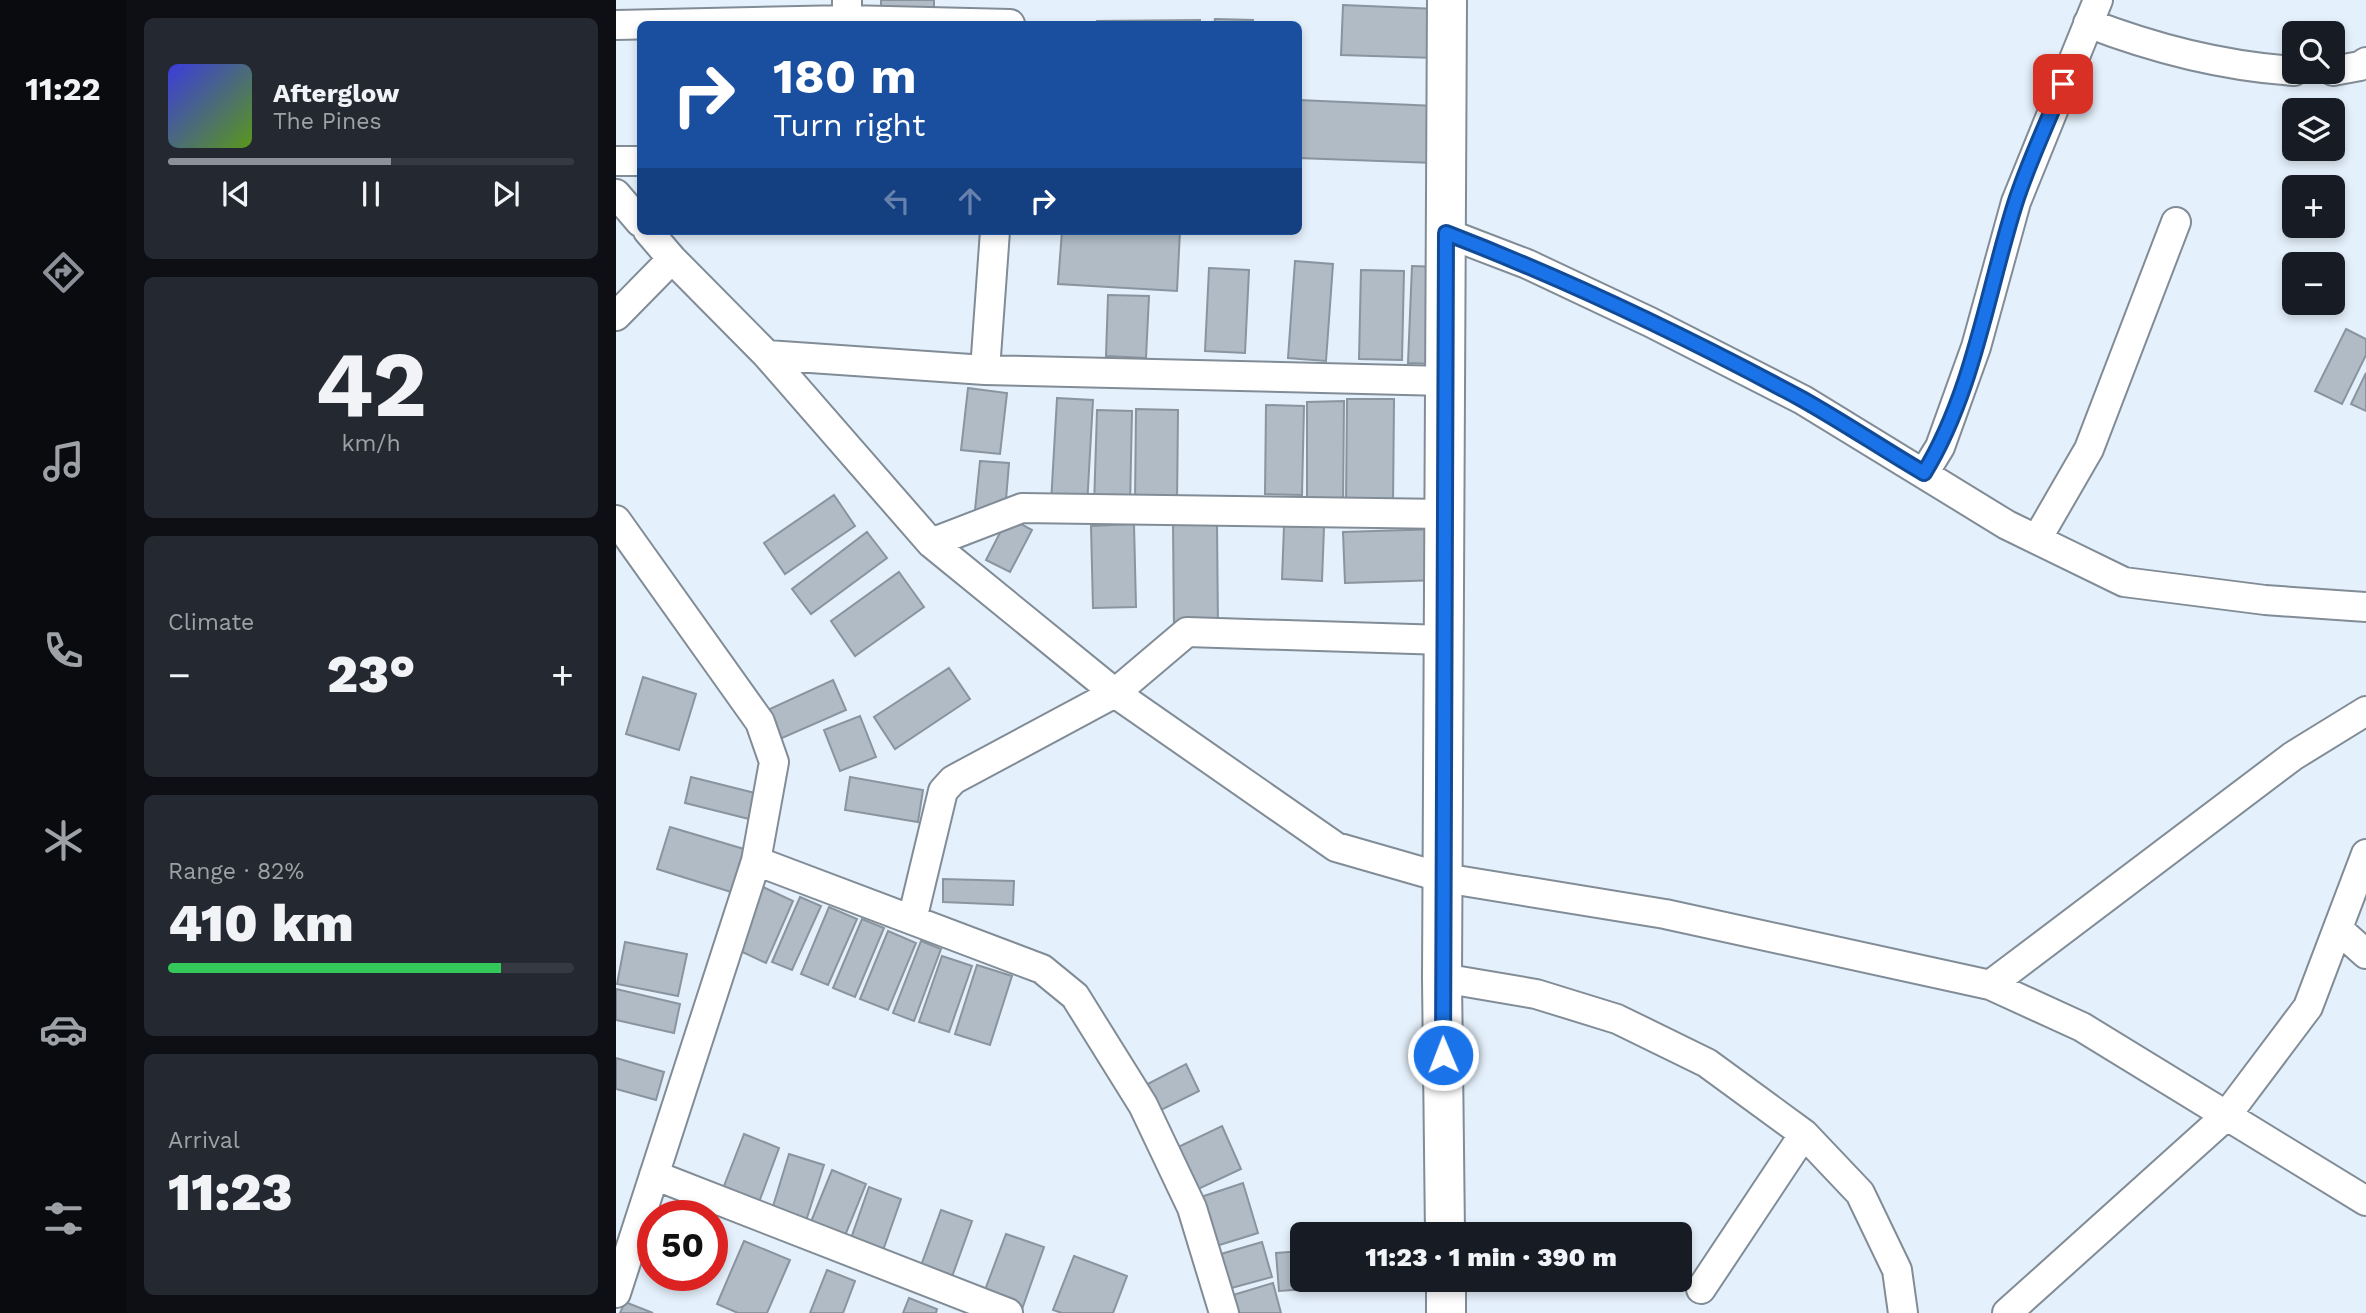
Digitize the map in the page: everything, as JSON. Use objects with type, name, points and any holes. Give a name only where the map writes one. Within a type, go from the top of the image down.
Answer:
[{"type":"main road","points":[[1445,1222],[1442,978],[1447,0]]},
{"type":"main road","points":[[1446,1292],[1446,1313]]},
{"type":"street","points":[[1010,21],[1012,0]]},
{"type":"street","points":[[666,21],[847,10],[975,21]]},
{"type":"street","points":[[1924,473],[1940,447],[1976,348],[2016,202],[2093,12],[2140,43],[2198,59],[2249,68],[2282,70]]},
{"type":"street","points":[[616,24],[637,23]]},
{"type":"street","points":[[2345,69],[2366,62]]},
{"type":"street","points":[[616,161],[637,161]]},
{"type":"street","points":[[616,194],[637,218]]},
{"type":"street","points":[[2037,539],[2089,449],[2176,222]]},
{"type":"street","points":[[1446,233],[1527,264],[1803,400],[2007,525],[2124,582],[2265,600],[2366,607]]},
{"type":"street","points":[[651,235],[767,355],[931,543],[1115,693],[1336,846],[1444,878],[1665,914],[1990,985],[2082,1027],[2366,1201]]},
{"type":"street","points":[[985,370],[995,235]]},
{"type":"street","points":[[616,316],[672,259]]},
{"type":"street","points":[[767,355],[985,370],[1446,382]]},
{"type":"street","points":[[931,543],[1022,508],[1446,514]]},
{"type":"street","points":[[616,520],[760,722],[774,762],[756,861],[616,1293]]},
{"type":"street","points":[[912,920],[943,791],[953,780],[1115,693],[1187,632],[1445,640]]},
{"type":"street","points":[[1990,985],[2293,756],[2366,711]]},
{"type":"street","points":[[2007,1313],[2226,1116],[2308,1007],[2366,854]]},
{"type":"street","points":[[756,861],[1042,969],[1075,996],[1143,1105],[1192,1208],[1224,1313]]},
{"type":"street","points":[[2338,929],[2366,954]]},
{"type":"street","points":[[1442,978],[1536,994],[1617,1020],[1707,1063],[1804,1134],[1860,1193],[1897,1270],[1903,1313]]},
{"type":"street","points":[[1701,1289],[1804,1134]]},
{"type":"street","points":[[654,1175],[1008,1313]]},
{"type":"building","points":[[881,0],[934,0],[934,16],[881,14]]},
{"type":"building","points":[[1343,5],[1437,9],[1435,58],[1341,55]]},
{"type":"building","points":[[1215,19],[1253,20],[1253,21]]},
{"type":"building","points":[[1200,20],[1200,21],[1097,21]]},
{"type":"building","points":[[1302,100],[1436,106],[1434,163],[1302,158]]},
{"type":"building","points":[[1062,235],[1180,235],[1177,291],[1058,284]]},
{"type":"building","points":[[1295,261],[1333,264],[1326,361],[1288,358]]},
{"type":"building","points":[[1412,266],[1441,267],[1437,364],[1408,363]]},
{"type":"building","points":[[1209,268],[1249,270],[1245,353],[1205,351]]},
{"type":"building","points":[[1361,270],[1404,271],[1402,360],[1359,359]]},
{"type":"building","points":[[1108,295],[1149,296],[1146,358],[1106,356]]},
{"type":"building","points":[[2346,329],[2366,339],[2366,355],[2342,404],[2315,391]]},
{"type":"building","points":[[2366,373],[2366,411],[2351,404]]},
{"type":"building","points":[[968,388],[1007,393],[1000,454],[961,450]]},
{"type":"building","points":[[1057,398],[1093,400],[1087,506],[1051,503]]},
{"type":"building","points":[[1347,399],[1394,399],[1393,505],[1346,505]]},
{"type":"building","points":[[1344,401],[1343,510],[1307,509],[1307,402]]},
{"type":"building","points":[[1266,405],[1304,406],[1302,495],[1265,494]]},
{"type":"building","points":[[1136,409],[1178,410],[1177,505],[1135,504]]},
{"type":"building","points":[[1097,410],[1132,411],[1130,507],[1094,507]]},
{"type":"building","points":[[980,461],[1009,463],[1005,512],[975,510]]},
{"type":"building","points":[[834,495],[855,526],[785,574],[764,543]]},
{"type":"building","points":[[1008,517],[1032,530],[1010,572],[986,560]]},
{"type":"building","points":[[1217,522],[1218,630],[1174,631],[1173,523]]},
{"type":"building","points":[[1134,524],[1136,607],[1093,608],[1091,526]]},
{"type":"building","points":[[1284,526],[1324,527],[1322,581],[1282,579]]},
{"type":"building","points":[[1439,529],[1441,580],[1345,583],[1343,532]]},
{"type":"building","points":[[867,532],[887,558],[811,614],[792,589]]},
{"type":"building","points":[[899,572],[924,607],[855,656],[831,621]]},
{"type":"building","points":[[949,668],[970,699],[895,749],[874,717]]},
{"type":"building","points":[[643,677],[696,694],[679,750],[626,734]]},
{"type":"building","points":[[833,680],[846,710],[773,742],[761,713]]},
{"type":"building","points":[[860,716],[876,757],[840,771],[824,730]]},
{"type":"building","points":[[691,777],[755,793],[749,819],[685,803]]},
{"type":"building","points":[[850,777],[923,790],[918,822],[845,810]]},
{"type":"building","points":[[670,827],[744,849],[731,892],[657,869]]},
{"type":"building","points":[[943,879],[1014,881],[1013,905],[943,902]]},
{"type":"building","points":[[763,887],[793,901],[766,963],[736,949]]},
{"type":"building","points":[[800,897],[821,906],[792,970],[772,962]]},
{"type":"building","points":[[829,907],[857,919],[828,985],[801,974]]},
{"type":"building","points":[[862,919],[884,928],[855,997],[833,988]]},
{"type":"building","points":[[888,931],[916,943],[888,1010],[860,999]]},
{"type":"building","points":[[921,941],[941,949],[914,1021],[893,1013]]},
{"type":"building","points":[[625,942],[687,954],[678,996],[617,984]]},
{"type":"building","points":[[942,956],[972,966],[949,1032],[919,1022]]},
{"type":"building","points":[[977,965],[1012,976],[990,1045],[955,1034]]},
{"type":"building","points":[[616,989],[680,1004],[674,1033],[616,1020]]},
{"type":"building","points":[[616,1058],[664,1072],[656,1100],[616,1089]]},
{"type":"building","points":[[1186,1064],[1199,1091],[1155,1113],[1142,1087]]},
{"type":"building","points":[[1222,1126],[1241,1169],[1194,1191],[1174,1149]]},
{"type":"building","points":[[744,1134],[779,1148],[755,1213],[728,1202],[728,1200],[719,1199]]},
{"type":"building","points":[[789,1154],[824,1165],[804,1227],[770,1216]]},
{"type":"building","points":[[832,1170],[866,1184],[842,1243],[808,1229]]},
{"type":"building","points":[[1243,1183],[1258,1233],[1213,1247],[1198,1198]]},
{"type":"building","points":[[869,1187],[901,1199],[880,1259],[848,1247]]},
{"type":"building","points":[[941,1210],[972,1221],[949,1285],[918,1274]]},
{"type":"building","points":[[1006,1234],[1044,1247],[1021,1312],[982,1298]]},
{"type":"building","points":[[744,1241],[790,1260],[767,1313],[738,1313],[717,1304],[723,1291],[728,1291],[728,1278]]},
{"type":"building","points":[[1262,1242],[1272,1277],[1224,1290],[1214,1256]]},
{"type":"building","points":[[1290,1252],[1290,1290],[1279,1291],[1276,1253]]},
{"type":"building","points":[[1074,1256],[1127,1276],[1113,1313],[1062,1313],[1053,1310]]},
{"type":"building","points":[[827,1270],[855,1281],[843,1313],[810,1313]]},
{"type":"building","points":[[1273,1283],[1281,1313],[1235,1313],[1230,1296]]},
{"type":"building","points":[[909,1298],[937,1309],[936,1313],[903,1313]]},
{"type":"building","points":[[625,1302],[653,1313],[620,1313]]},
{"type":"route","points":[[1443,1055],[1446,233],[1527,264],[1650,322],[1803,400],[1924,473],[1940,447],[1976,348],[2016,202],[2063,84]]}]
